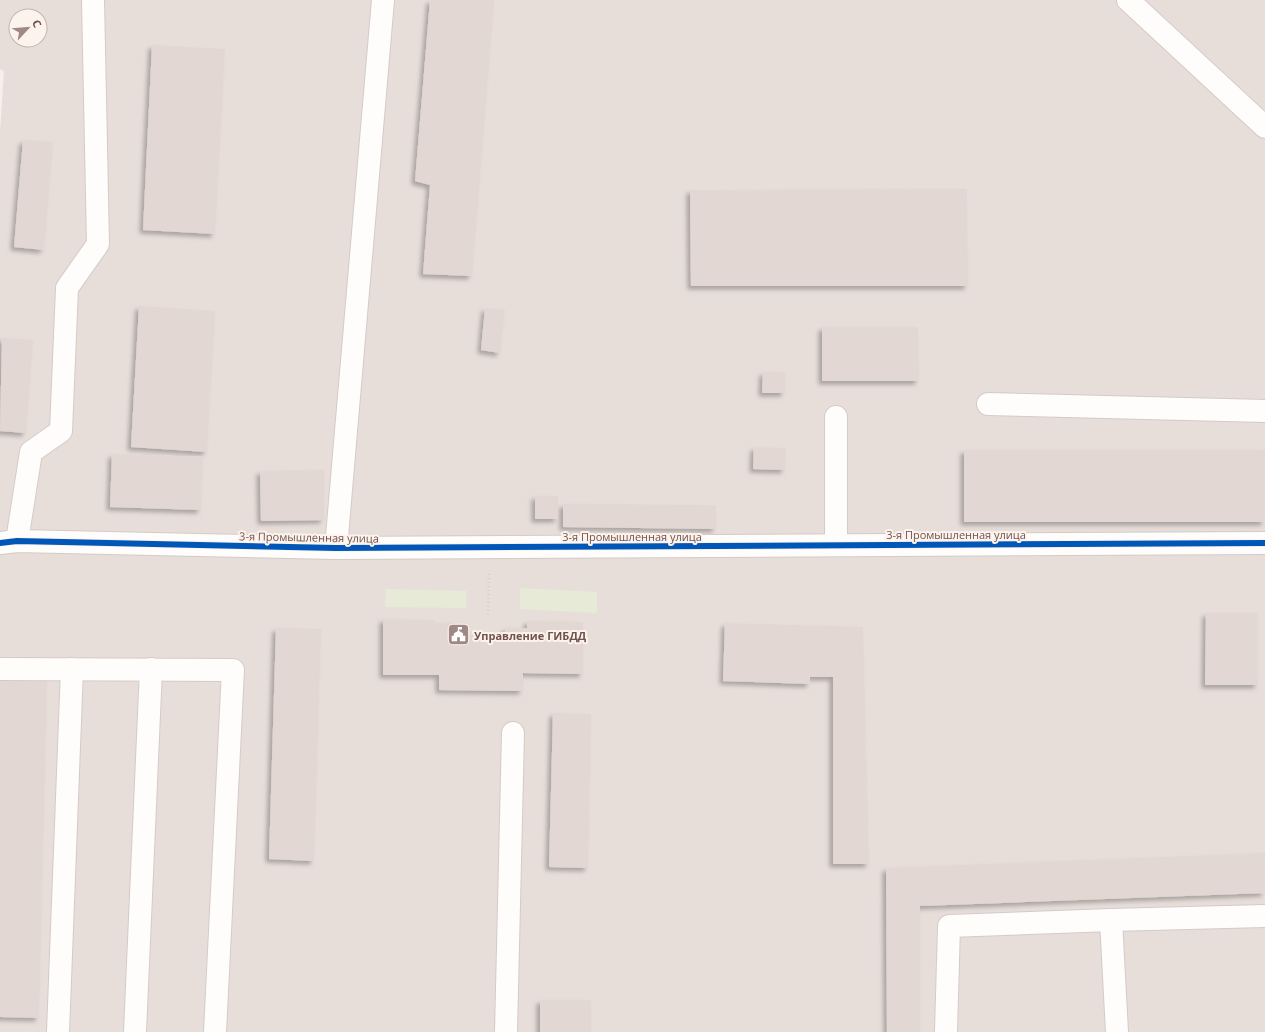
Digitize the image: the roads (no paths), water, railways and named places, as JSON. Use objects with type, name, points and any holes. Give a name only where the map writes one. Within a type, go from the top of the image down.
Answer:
[{"type":"street","points":[[8,542],[31,452],[61,431],[67,288],[98,244],[93,0]]},
{"type":"street","points":[[336,548],[383,0]]},
{"type":"street","points":[[1128,0],[1265,127]]},
{"type":"street","points":[[988,404],[1265,411]]},
{"type":"street","points":[[836,417],[836,544]]},
{"type":"street","name":"3-я Промышленная улица","points":[[8,542],[336,548],[836,544],[1265,544]]},
{"type":"street","points":[[135,1032],[151,668]]},
{"type":"street","points":[[0,669],[151,668],[233,670],[215,1032]]},
{"type":"street","points":[[58,1032],[72,669]]},
{"type":"street","points":[[506,1032],[512,733]]},
{"type":"street","points":[[946,1032],[949,926],[1265,916]]},
{"type":"street","points":[[1111,920],[1117,1032]]},
{"type":"place","name":"Управление ГИБДД","points":[[458,635]]}]
